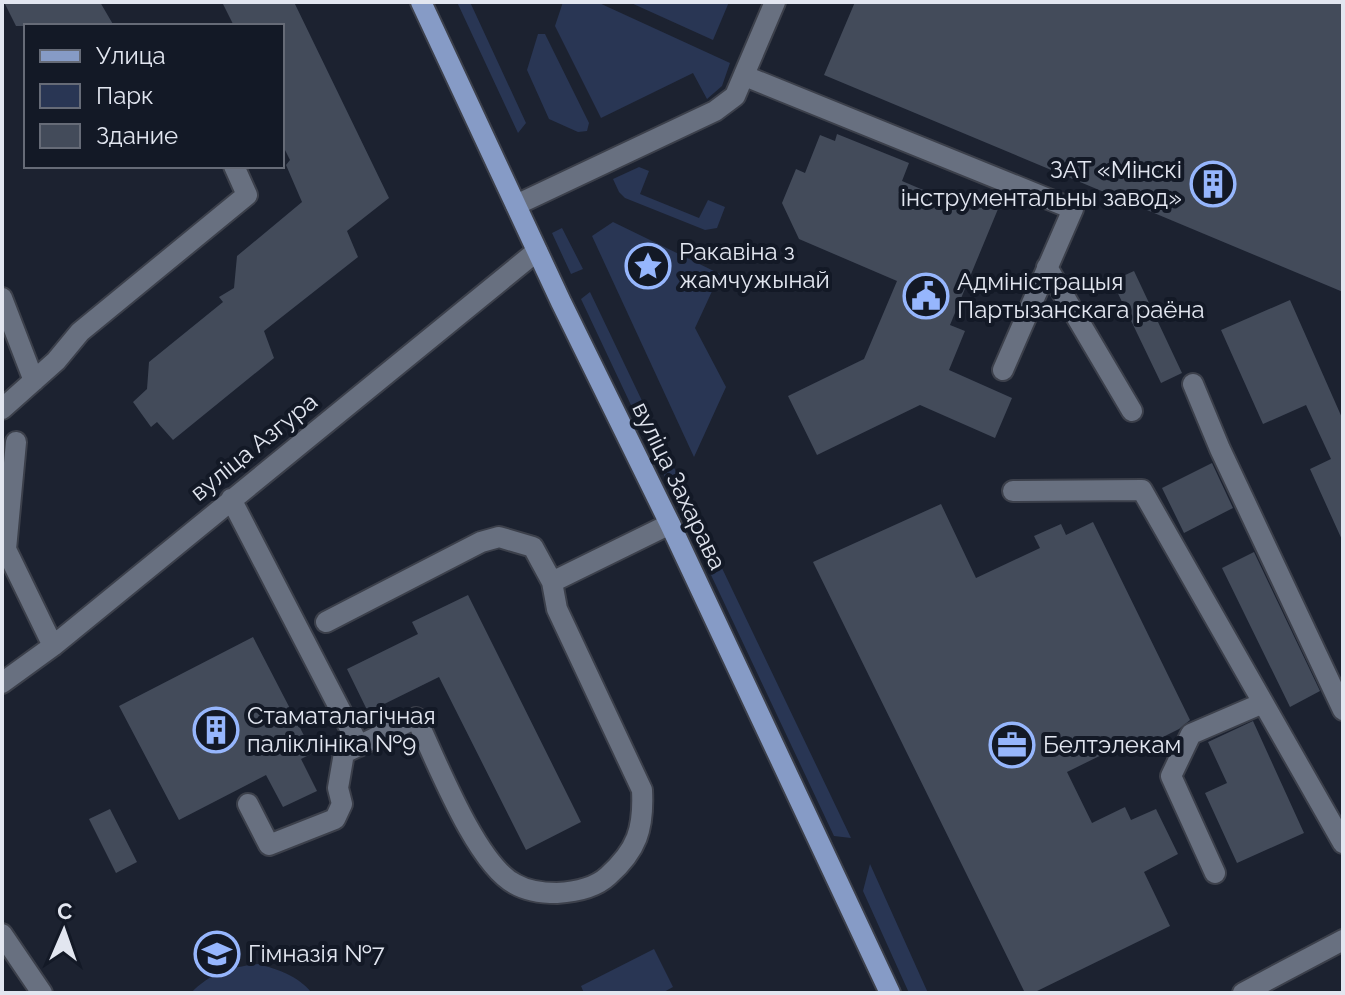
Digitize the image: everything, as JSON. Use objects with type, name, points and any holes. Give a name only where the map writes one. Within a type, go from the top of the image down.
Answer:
[{"type":"main road","name":"вуліца Захарава","points":[[421,2],[890,993]]},
{"type":"street","points":[[516,205],[715,111],[735,96],[775,2]]},
{"type":"street","points":[[745,76],[1073,209],[1003,370]]},
{"type":"street","points":[[2,409],[56,361],[80,332],[247,195],[235,168]]},
{"type":"street","name":"вуліца Азгура","points":[[2,683],[53,646],[537,251]]},
{"type":"street","points":[[1047,267],[1132,411]]},
{"type":"street","points":[[2,298],[34,381]]},
{"type":"street","points":[[1193,384],[1220,449],[1343,710]]},
{"type":"street","points":[[16,442],[4,545],[53,646]]},
{"type":"street","points":[[1013,491],[1142,490],[1343,843]]},
{"type":"street","points":[[231,499],[359,746]]},
{"type":"street","points":[[552,582],[670,524]]},
{"type":"street","points":[[248,804],[269,845],[335,819],[342,804],[338,788],[344,753],[416,718],[474,838],[490,863],[515,884],[543,893],[574,892],[602,881],[624,862],[638,838],[644,815],[642,790],[557,609],[552,582],[533,547],[499,537],[481,542],[326,622]]},
{"type":"street","points":[[1215,873],[1171,776],[1191,734],[1263,703]]},
{"type":"street","points":[[2,934],[42,993]]},
{"type":"street","points":[[1243,993],[1343,940]]},
{"type":"green space","points":[[457,2],[470,2],[526,123],[518,133]]},
{"type":"green space","points":[[563,2],[597,2],[730,63],[722,86],[707,99],[693,73],[601,118],[555,26]]},
{"type":"green space","points":[[629,2],[729,2],[713,40]]},
{"type":"green space","points":[[538,34],[545,34],[589,123],[587,131],[578,132],[549,119],[527,70]]},
{"type":"green space","points":[[639,167],[649,171],[640,194],[699,218],[708,200],[725,207],[717,228],[705,230],[625,198],[613,179]]},
{"type":"green space","points":[[613,222],[720,274],[695,328],[726,387],[694,457],[592,236]]},
{"type":"green space","points":[[562,228],[583,269],[571,274],[552,233]]},
{"type":"green space","points":[[590,292],[851,838],[834,836],[581,299]]},
{"type":"green space","points":[[870,864],[928,993],[909,993],[863,891]]},
{"type":"green space","points":[[654,949],[673,987],[662,993],[584,993],[581,986]]},
{"type":"green space","points":[[258,964],[294,977],[312,993],[191,993],[222,972]]},
{"type":"building","points":[[4,2],[100,2],[113,24],[24,24],[16,26]]},
{"type":"building","points":[[222,2],[294,2],[389,198],[347,231],[358,257],[264,331],[274,358],[173,440],[157,422],[151,427],[133,402],[147,389],[149,362],[223,302],[219,297],[234,288],[237,256],[302,202],[286,165],[290,160],[284,148],[284,24],[233,24]]},
{"type":"building","name":"ЗАТ «Мінскі інструментальны завод»","points":[[855,2],[1343,2],[1343,292],[824,75]]},
{"type":"building","name":"Адміністрацыя Партызанскага раёна","points":[[837,134],[909,163],[902,181],[954,203],[958,193],[998,209],[950,325],[965,331],[949,370],[1012,398],[995,438],[920,405],[817,455],[788,396],[864,359],[897,281],[799,239],[782,203],[796,169],[805,173],[820,135],[835,141]]},
{"type":"building","points":[[1134,271],[1182,373],[1161,383],[1112,281]]},
{"type":"building","points":[[1290,300],[1343,420],[1343,542],[1310,469],[1331,459],[1306,405],[1263,424],[1221,330]]},
{"type":"building","points":[[1212,463],[1233,508],[1184,533],[1162,488]]},
{"type":"building","name":"Белтэлекам","points":[[941,504],[976,578],[1040,548],[1034,536],[1061,524],[1066,535],[1093,522],[1190,720],[1179,729],[1137,750],[1132,740],[1067,772],[1092,823],[1125,807],[1131,820],[1156,809],[1178,854],[1144,872],[1170,926],[1033,993],[1025,993],[813,562]]},
{"type":"building","points":[[1254,552],[1320,691],[1290,707],[1222,568]]},
{"type":"building","points":[[468,595],[581,822],[526,850],[439,677],[368,712],[347,669],[418,634],[412,622]]},
{"type":"building","name":"Стаматалагічная паліклініка №9","points":[[253,637],[313,753],[301,759],[317,791],[283,807],[266,775],[179,820],[119,706]]},
{"type":"building","points":[[1253,721],[1304,833],[1237,863],[1205,793],[1227,783],[1208,742]]},
{"type":"building","points":[[110,809],[137,862],[116,873],[89,819]]},
{"type":"place","name":"ЗАТ «Мінскі інструментальны завод»","points":[[1213,184]]},
{"type":"place","name":"Ракавіна з жамчужынай","points":[[648,266]]},
{"type":"place","name":"Адміністрацыя Партызанскага раёна","points":[[926,296]]},
{"type":"place","name":"Стаматалагічная паліклініка №9","points":[[216,730]]},
{"type":"place","name":"Белтэлекам","points":[[1012,745]]},
{"type":"place","name":"Гімназія №7","points":[[217,954]]}]
